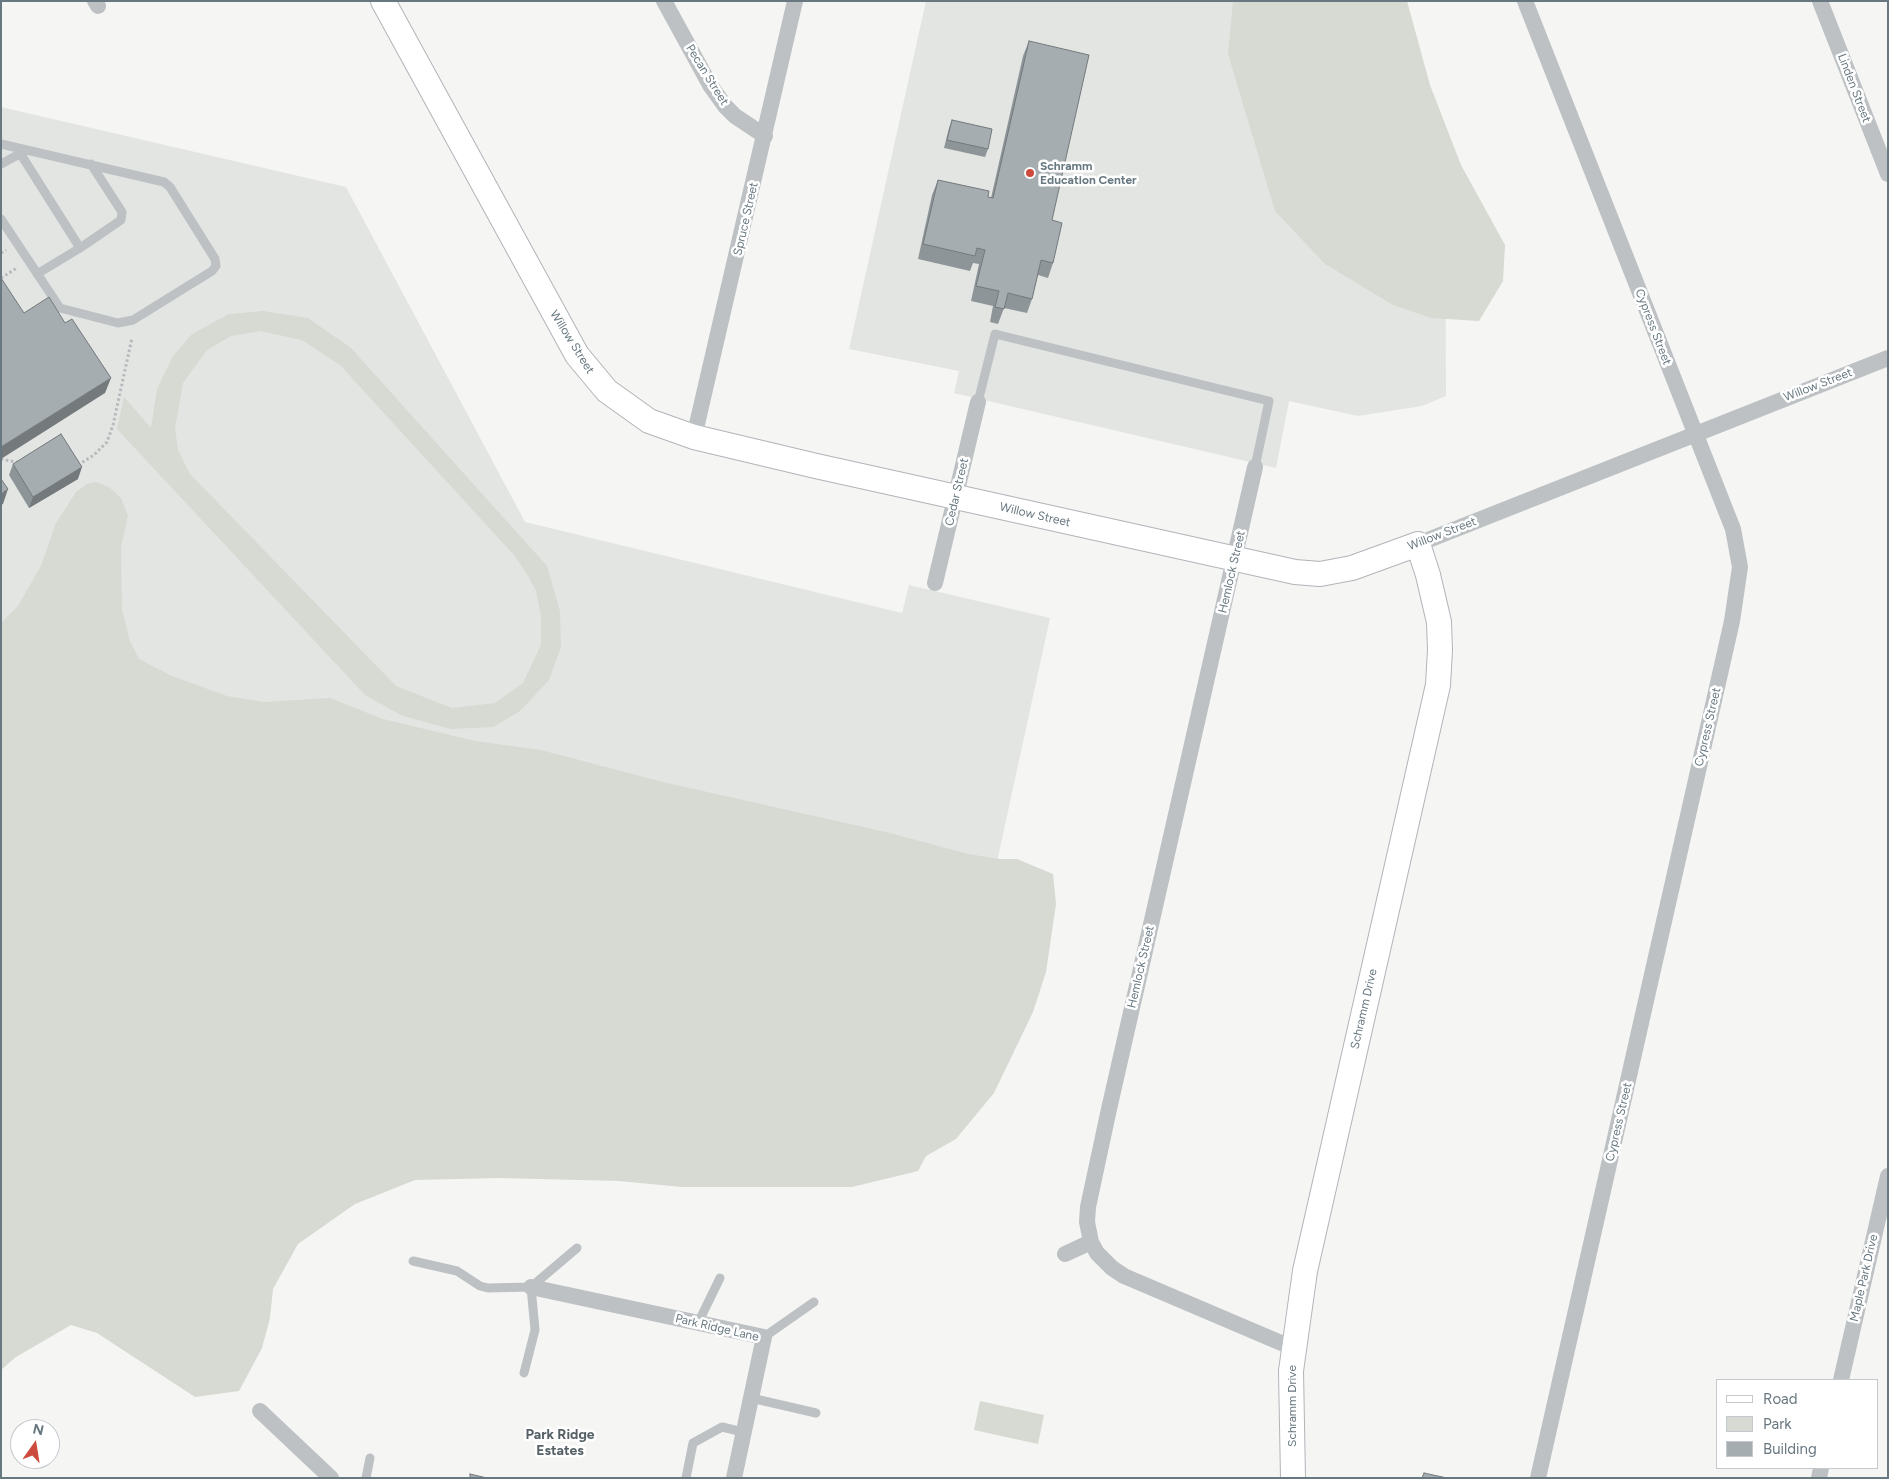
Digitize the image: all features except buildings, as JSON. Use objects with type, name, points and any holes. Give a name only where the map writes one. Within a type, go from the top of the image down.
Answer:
[{"type":"street","name":"Willow Street","points":[[383,1],[560,326],[587,369],[607,391],[635,413],[656,424],[694,437],[1235,559],[1295,572],[1320,574],[1352,568],[1418,544],[1888,358]]},
{"type":"street","name":"Pecan Street","points":[[664,1],[710,85],[725,106],[735,116],[765,136]]},
{"type":"street","name":"Spruce Street","points":[[694,437],[795,1]]},
{"type":"street","name":"Cypress Street","points":[[1525,1],[1733,528],[1739,555],[1737,596],[1538,1478]]},
{"type":"street","name":"Linden Street","points":[[1820,1],[1888,174]]},
{"type":"street","name":"Cedar Street","points":[[935,583],[978,402]]},
{"type":"street","name":"Hemlock Street","points":[[1091,1242],[1088,1222],[1090,1198],[1255,467]]},
{"type":"street","name":"Schramm Drive","points":[[1293,1478],[1290,1399],[1293,1348],[1322,1191],[1438,685],[1440,650],[1438,622],[1428,575],[1418,544]]},
{"type":"street","name":"Maple Park Drive","points":[[1841,1379],[1888,1176]]},
{"type":"street","points":[[1065,1254],[1091,1242],[1097,1253],[1112,1268],[1124,1276],[1293,1348]]},
{"type":"street","name":"Park Ridge Lane","points":[[531,1288],[764,1337],[734,1478]]},
{"type":"street","points":[[260,1411],[331,1478]]},
{"type":"lane","points":[[1,144],[24,152],[91,164],[156,179],[170,187],[215,259],[216,266],[212,271],[126,323],[65,311],[56,304],[1,219]]},
{"type":"lane","points":[[1,164],[24,152]]},
{"type":"lane","points":[[24,152],[80,248]]},
{"type":"lane","points":[[36,274],[80,248],[121,220],[122,212],[91,164]]},
{"type":"lane","points":[[978,402],[995,334],[1269,402],[1255,467]]},
{"type":"lane","points":[[413,1261],[457,1271],[480,1286],[488,1288],[531,1288],[577,1248]]},
{"type":"lane","points":[[698,1323],[720,1278]]},
{"type":"lane","points":[[524,1373],[535,1330],[531,1288]]},
{"type":"lane","points":[[764,1337],[814,1302]]},
{"type":"lane","points":[[751,1398],[816,1413]]},
{"type":"lane","points":[[686,1478],[694,1443],[722,1427],[744,1432]]},
{"type":"lane","points":[[366,1478],[370,1458]]},
{"type":"path","points":[[1,253],[6,250]]},
{"type":"path","points":[[1,278],[17,268]]},
{"type":"path","points":[[72,469],[94,455],[107,442],[113,425],[132,338]]},
{"type":"path","points":[[1,459],[19,462],[22,467]]},
{"type":"shaded area","points":[[926,1],[1381,1],[1445,177],[1446,396],[1422,406],[1358,416],[1289,401],[1276,468],[954,393],[959,371],[849,349]]},
{"type":"shaded area","points":[[1,107],[346,187],[525,522],[902,613],[909,585],[1050,618],[990,894],[1,666]]},
{"type":"green space","points":[[1233,1],[1407,1],[1430,85],[1461,165],[1505,245],[1503,281],[1479,321],[1431,318],[1393,305],[1325,264],[1275,211],[1228,54]]},
{"type":"green space","points":[[263,311],[308,318],[351,348],[547,566],[560,611],[561,647],[549,680],[520,711],[493,727],[451,729],[403,716],[365,695],[117,429],[124,397],[151,428],[157,389],[173,356],[192,334],[229,314]],"holes":[[[260,331],[302,340],[340,365],[514,555],[527,574],[536,591],[541,616],[541,645],[523,683],[495,703],[452,708],[396,686],[190,474],[178,450],[175,428],[183,383],[207,350],[231,336]]]},
{"type":"green space","points":[[96,482],[109,487],[121,498],[128,516],[121,547],[122,610],[130,641],[139,659],[172,676],[227,696],[263,702],[330,698],[383,719],[475,741],[541,750],[663,782],[890,833],[968,854],[1000,859],[1017,859],[1053,874],[1056,904],[1046,972],[1033,1012],[994,1093],[956,1139],[926,1156],[918,1171],[852,1187],[682,1187],[619,1181],[500,1178],[415,1180],[355,1204],[298,1244],[273,1289],[270,1318],[262,1348],[239,1391],[195,1397],[97,1333],[71,1325],[16,1357],[1,1370],[1,623],[18,606],[41,566],[56,523],[76,492],[87,484]]},
{"type":"green space","points":[[980,1401],[1044,1415],[1038,1444],[974,1430]]},
{"type":"place","name":"Schramm Education Center","points":[[1030,173]]},
{"type":"district","name":"Park Ridge Estates","points":[[560,1444]]}]
